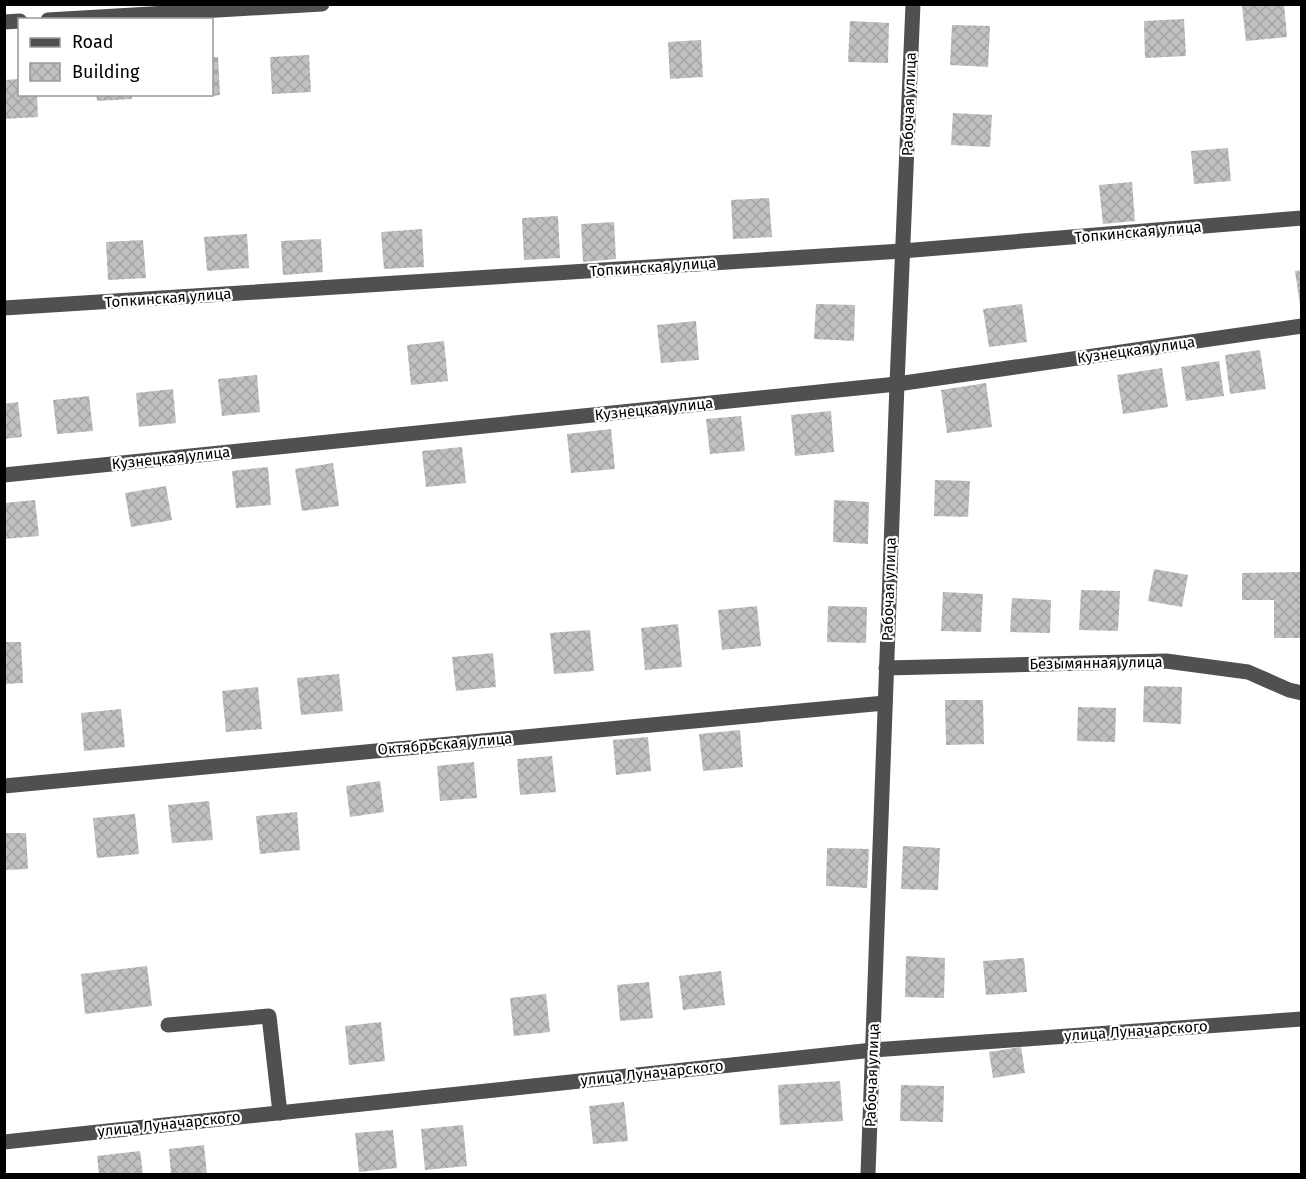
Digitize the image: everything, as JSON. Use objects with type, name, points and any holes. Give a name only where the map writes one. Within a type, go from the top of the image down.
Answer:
[{"type":"street","points":[[82,18],[322,4]]},
{"type":"street","name":"Рабочая улица","points":[[868,1174],[913,4]]},
{"type":"street","name":"Топкинская улица","points":[[4,308],[902,251],[1302,218]]},
{"type":"street","name":"Кузнецкая улица","points":[[4,475],[897,384],[1302,326]]},
{"type":"street","name":"Безымянная улица","points":[[886,668],[1166,661],[1248,672],[1289,690],[1302,693]]},
{"type":"street","name":"Октябрьская улица","points":[[4,786],[885,703]]},
{"type":"street","points":[[168,1025],[269,1016],[280,1113]]},
{"type":"street","name":"улица Луначарского","points":[[4,1142],[873,1050],[1302,1019]]},
{"type":"building","points":[[1284,4],[1287,37],[1246,41],[1242,6]]},
{"type":"building","points":[[1184,19],[1186,56],[1145,58],[1144,21]]},
{"type":"building","points":[[850,21],[889,23],[888,63],[848,62]]},
{"type":"building","points":[[952,25],[990,26],[988,67],[950,65]]},
{"type":"building","points":[[701,40],[703,77],[670,79],[668,42]]},
{"type":"building","points":[[309,55],[311,92],[272,94],[270,57]]},
{"type":"building","points":[[213,57],[218,57],[220,95],[213,96]]},
{"type":"building","points":[[18,79],[18,96],[37,96],[38,117],[4,119],[4,80]]},
{"type":"building","points":[[96,96],[132,96],[132,99],[97,101]]},
{"type":"building","points":[[953,113],[992,115],[990,147],[951,145]]},
{"type":"building","points":[[1228,148],[1231,181],[1194,184],[1191,151]]},
{"type":"building","points":[[1132,182],[1135,221],[1103,224],[1099,185]]},
{"type":"building","points":[[769,198],[772,237],[733,239],[731,200]]},
{"type":"building","points":[[558,216],[560,258],[524,260],[522,218]]},
{"type":"building","points":[[614,222],[616,259],[583,262],[581,224]]},
{"type":"building","points":[[422,229],[424,267],[384,269],[381,232]]},
{"type":"building","points":[[247,234],[249,268],[207,271],[204,237]]},
{"type":"building","points":[[321,239],[323,272],[283,275],[281,241]]},
{"type":"building","points":[[143,240],[146,278],[108,280],[106,242]]},
{"type":"building","points":[[1302,270],[1302,305],[1300,305],[1295,271]]},
{"type":"building","points":[[816,304],[855,305],[854,341],[814,339]]},
{"type":"building","points":[[1022,304],[1027,342],[989,347],[983,309]]},
{"type":"building","points":[[696,321],[699,360],[661,363],[657,325]]},
{"type":"building","points":[[444,341],[448,381],[411,385],[407,345]]},
{"type":"building","points":[[1260,350],[1266,389],[1230,394],[1225,355]]},
{"type":"building","points":[[1219,361],[1224,396],[1186,401],[1181,367]]},
{"type":"building","points":[[1162,368],[1168,407],[1123,414],[1117,375]]},
{"type":"building","points":[[257,375],[260,412],[222,416],[218,379]]},
{"type":"building","points":[[986,383],[992,427],[947,433],[941,390]]},
{"type":"building","points":[[173,389],[176,423],[139,427],[136,393]]},
{"type":"building","points":[[89,396],[93,431],[57,434],[53,400]]},
{"type":"building","points":[[18,402],[22,437],[4,439],[4,404]]},
{"type":"building","points":[[831,411],[834,452],[795,456],[791,415]]},
{"type":"building","points":[[741,416],[745,451],[710,454],[706,419]]},
{"type":"building","points":[[611,429],[615,469],[571,473],[567,434]]},
{"type":"building","points":[[462,447],[466,483],[426,487],[422,451]]},
{"type":"building","points":[[333,463],[339,506],[302,511],[295,469]]},
{"type":"building","points":[[268,467],[271,505],[236,508],[232,471]]},
{"type":"building","points":[[935,480],[970,481],[968,517],[934,516]]},
{"type":"building","points":[[166,486],[172,520],[131,527],[125,493]]},
{"type":"building","points":[[35,500],[39,536],[4,539],[4,503]]},
{"type":"building","points":[[834,500],[869,502],[868,544],[833,542]]},
{"type":"building","points":[[1154,569],[1188,575],[1182,607],[1148,601]]},
{"type":"building","points":[[1302,572],[1302,638],[1274,638],[1274,600],[1242,600],[1242,573]]},
{"type":"building","points":[[1081,590],[1120,591],[1118,631],[1079,630]]},
{"type":"building","points":[[943,592],[983,594],[981,632],[941,631]]},
{"type":"building","points":[[1012,598],[1051,600],[1050,633],[1010,632]]},
{"type":"building","points":[[757,606],[761,646],[722,650],[718,610]]},
{"type":"building","points":[[828,606],[867,607],[866,643],[827,642]]},
{"type":"building","points":[[678,624],[682,667],[645,670],[641,628]]},
{"type":"building","points":[[590,630],[594,671],[554,674],[550,633]]},
{"type":"building","points":[[5,642],[21,642],[23,683],[5,684]]},
{"type":"building","points":[[493,653],[496,687],[456,691],[452,657]]},
{"type":"building","points":[[339,674],[343,711],[301,715],[297,678]]},
{"type":"building","points":[[1144,686],[1182,687],[1181,724],[1143,722]]},
{"type":"building","points":[[258,687],[262,729],[226,732],[222,691]]},
{"type":"building","points":[[945,700],[983,700],[984,744],[946,745]]},
{"type":"building","points":[[1078,707],[1116,708],[1115,742],[1077,741]]},
{"type":"building","points":[[121,709],[125,747],[84,751],[81,713]]},
{"type":"building","points":[[740,730],[743,767],[703,771],[699,734]]},
{"type":"building","points":[[648,737],[651,771],[616,775],[613,740]]},
{"type":"building","points":[[552,756],[556,792],[520,795],[517,759]]},
{"type":"building","points":[[474,762],[477,798],[440,801],[437,766]]},
{"type":"building","points":[[380,781],[384,812],[350,817],[346,786]]},
{"type":"building","points":[[209,801],[213,840],[172,843],[168,805]]},
{"type":"building","points":[[297,812],[300,850],[260,854],[256,816]]},
{"type":"building","points":[[135,814],[139,854],[97,858],[93,818]]},
{"type":"building","points":[[4,833],[26,833],[28,869],[4,870]]},
{"type":"building","points":[[903,846],[940,848],[938,890],[901,889]]},
{"type":"building","points":[[827,848],[869,849],[867,888],[826,886]]},
{"type":"building","points":[[906,956],[945,958],[944,998],[905,997]]},
{"type":"building","points":[[1024,958],[1027,992],[986,995],[983,961]]},
{"type":"building","points":[[147,966],[152,1006],[85,1014],[81,974]]},
{"type":"building","points":[[721,971],[725,1005],[683,1010],[679,976]]},
{"type":"building","points":[[649,982],[653,1018],[620,1021],[617,985]]},
{"type":"building","points":[[546,994],[550,1032],[514,1036],[510,998]]},
{"type":"building","points":[[381,1022],[385,1061],[349,1065],[345,1026]]},
{"type":"building","points":[[1021,1047],[1025,1073],[993,1078],[989,1052]]},
{"type":"building","points":[[840,1081],[843,1121],[780,1125],[778,1085]]},
{"type":"building","points":[[901,1085],[944,1086],[943,1122],[900,1121]]},
{"type":"building","points":[[624,1102],[628,1141],[593,1144],[589,1106]]},
{"type":"building","points":[[463,1125],[467,1166],[425,1170],[421,1129]]},
{"type":"building","points":[[393,1130],[397,1168],[359,1172],[355,1133]]},
{"type":"building","points":[[204,1145],[207,1174],[171,1174],[169,1149]]},
{"type":"building","points":[[140,1151],[143,1174],[99,1174],[97,1156]]}]
